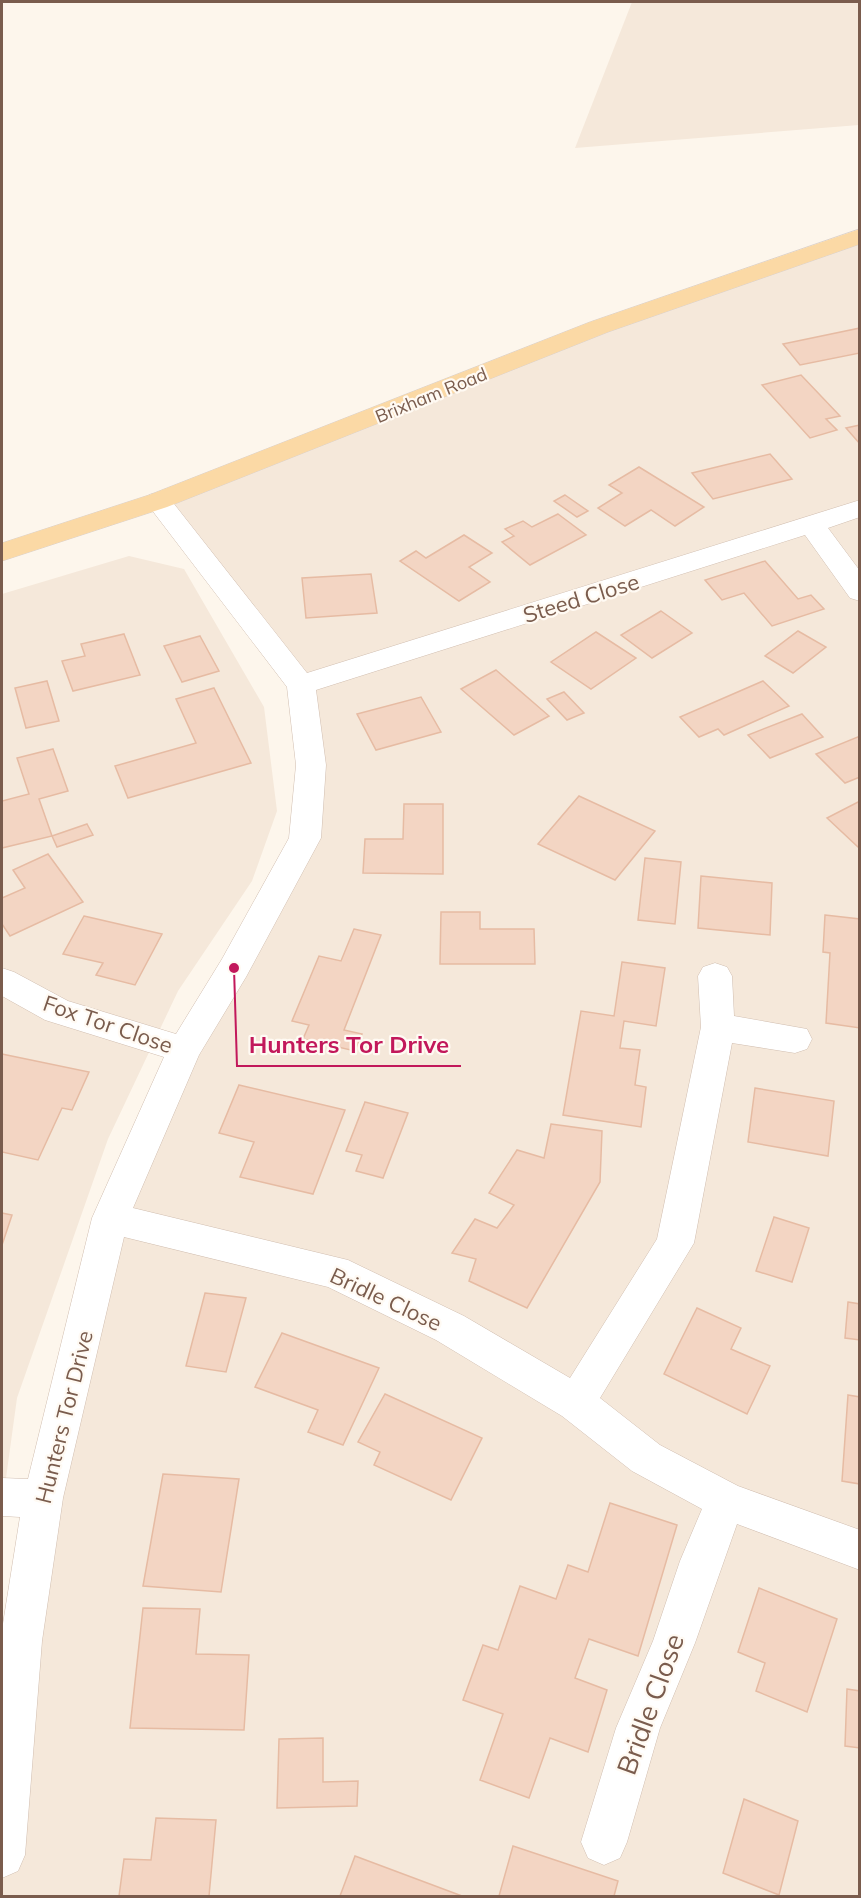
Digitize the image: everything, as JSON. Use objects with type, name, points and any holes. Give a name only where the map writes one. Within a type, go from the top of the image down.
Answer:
[{"type":"main road","name":"Brixham Road","points":[[2,552],[158,501],[599,327],[860,236]]},
{"type":"street","points":[[158,501],[302,685]]},
{"type":"street","name":"Steed Close","points":[[302,685],[860,508]]},
{"type":"street","points":[[811,524],[860,592]]},
{"type":"street","name":"Hunters Tor Drive","points":[[2,1855],[21,1641],[43,1498],[110,1218],[184,1050],[234,968],[305,838],[311,765],[302,685]]},
{"type":"street","points":[[576,1403],[675,1243],[718,1028],[715,976]]},
{"type":"street","name":"Fox Tor Close","points":[[2,981],[57,1011],[184,1050]]},
{"type":"street","points":[[718,1028],[795,1039]]},
{"type":"street","name":"Bridle Close","points":[[110,1218],[335,1272],[450,1328],[576,1403],[646,1458],[726,1501],[860,1550]]},
{"type":"street","points":[[2,1497],[43,1498]]},
{"type":"street","name":"Bridle Close","points":[[604,1842],[638,1728],[674,1643],[701,1562],[726,1501]]},
{"type":"shaded area","points":[[632,2],[859,2],[859,125],[575,148]]},
{"type":"shaded area","points":[[859,236],[859,1896],[2,1896],[2,1855],[6,1815],[110,1218],[305,838],[301,685],[158,501]]},
{"type":"shaded area","points":[[129,556],[184,569],[264,707],[277,811],[252,881],[178,991],[108,1139],[17,1398],[2,1507],[2,594]]},
{"type":"building","points":[[860,328],[860,353],[800,365],[783,344]]},
{"type":"building","points":[[801,375],[840,416],[826,419],[837,430],[810,438],[762,385]]},
{"type":"building","points":[[860,425],[860,444],[846,428]]},
{"type":"building","points":[[770,454],[792,479],[713,499],[692,473]]},
{"type":"building","points":[[639,467],[704,507],[675,526],[651,510],[625,526],[598,508],[622,493],[609,485]]},
{"type":"building","points":[[565,495],[588,511],[577,517],[554,501]]},
{"type":"building","points":[[558,514],[586,535],[530,565],[502,542],[514,536],[505,529],[523,521],[532,527]]},
{"type":"building","points":[[464,535],[492,553],[469,567],[490,582],[459,601],[400,561],[416,551],[426,558]]},
{"type":"building","points":[[765,561],[798,599],[811,595],[824,609],[772,626],[744,593],[722,600],[705,580]]},
{"type":"building","points":[[371,574],[377,613],[306,618],[302,578]]},
{"type":"building","points":[[661,611],[692,633],[652,658],[621,635]]},
{"type":"building","points":[[798,631],[826,647],[793,673],[765,656]]},
{"type":"building","points":[[596,632],[636,658],[591,689],[551,662]]},
{"type":"building","points":[[124,634],[140,675],[73,691],[62,661],[85,656],[81,644]]},
{"type":"building","points":[[200,636],[219,671],[182,682],[164,646]]},
{"type":"building","points":[[496,670],[549,716],[514,735],[461,689]]},
{"type":"building","points":[[47,681],[59,721],[26,728],[15,688]]},
{"type":"building","points":[[763,681],[789,706],[724,735],[718,729],[699,737],[680,717]]},
{"type":"building","points":[[214,688],[251,763],[128,798],[115,766],[196,743],[176,699]]},
{"type":"building","points":[[564,692],[584,713],[567,720],[547,699]]},
{"type":"building","points":[[421,697],[441,732],[376,750],[357,714]]},
{"type":"building","points":[[802,714],[823,737],[770,758],[748,735]]},
{"type":"building","points":[[860,736],[860,777],[845,783],[816,754]]},
{"type":"building","points":[[53,749],[68,791],[39,799],[52,836],[2,848],[2,801],[29,794],[17,758]]},
{"type":"building","points":[[579,796],[655,831],[615,880],[538,844]]},
{"type":"building","points":[[860,801],[860,847],[858,847],[827,818]]},
{"type":"building","points":[[404,804],[443,804],[443,874],[363,873],[365,839],[403,839]]},
{"type":"building","points":[[87,824],[93,835],[57,847],[52,836]]},
{"type":"building","points":[[48,854],[83,902],[10,936],[2,924],[2,898],[25,888],[13,870]]},
{"type":"building","points":[[645,858],[681,862],[675,924],[638,920]]},
{"type":"building","points":[[701,876],[772,883],[770,935],[698,928]]},
{"type":"building","points":[[441,912],[480,912],[480,929],[534,929],[535,964],[440,964]]},
{"type":"building","points":[[825,915],[860,919],[860,1028],[826,1023],[830,953],[823,952]]},
{"type":"building","points":[[84,916],[162,934],[135,985],[96,975],[103,963],[63,954]]},
{"type":"building","points":[[354,929],[381,935],[344,1030],[362,1034],[355,1051],[303,1039],[309,1025],[292,1021],[319,956],[341,961]]},
{"type":"building","points":[[622,962],[665,968],[656,1026],[624,1021],[620,1048],[640,1050],[635,1085],[646,1087],[641,1127],[563,1115],[581,1011],[614,1016]]},
{"type":"building","points":[[2,1054],[89,1072],[72,1110],[62,1108],[38,1160],[2,1152]]},
{"type":"building","points":[[239,1085],[345,1110],[313,1194],[240,1177],[254,1142],[219,1133]]},
{"type":"building","points":[[755,1088],[834,1101],[828,1156],[748,1142]]},
{"type":"building","points":[[365,1102],[408,1113],[383,1178],[356,1171],[362,1155],[346,1151]]},
{"type":"building","points":[[551,1124],[602,1131],[600,1182],[527,1308],[469,1281],[476,1259],[452,1253],[475,1219],[497,1228],[514,1205],[489,1193],[517,1150],[544,1158]]},
{"type":"building","points":[[2,1213],[12,1215],[2,1245]]},
{"type":"building","points":[[774,1217],[809,1228],[792,1282],[756,1271]]},
{"type":"building","points":[[205,1293],[246,1298],[226,1372],[186,1366]]},
{"type":"building","points":[[848,1302],[860,1304],[860,1340],[845,1338]]},
{"type":"building","points":[[697,1308],[741,1328],[731,1349],[770,1366],[747,1414],[664,1374]]},
{"type":"building","points":[[282,1333],[379,1368],[343,1445],[308,1432],[318,1410],[255,1387]]},
{"type":"building","points":[[385,1394],[482,1438],[451,1500],[374,1465],[380,1452],[358,1442]]},
{"type":"building","points":[[848,1395],[860,1397],[860,1484],[842,1481]]},
{"type":"building","points":[[163,1474],[239,1479],[221,1592],[143,1586]]},
{"type":"building","points":[[610,1503],[677,1525],[638,1656],[589,1639],[575,1678],[607,1690],[588,1752],[550,1738],[529,1798],[480,1780],[503,1714],[463,1700],[483,1645],[498,1650],[520,1586],[556,1599],[568,1565],[588,1572]]},
{"type":"building","points":[[759,1588],[837,1619],[807,1712],[756,1691],[765,1663],[738,1652]]},
{"type":"building","points":[[143,1608],[200,1609],[196,1654],[249,1655],[244,1730],[130,1728]]},
{"type":"building","points":[[847,1689],[860,1691],[860,1748],[845,1746]]},
{"type":"building","points":[[323,1738],[323,1782],[358,1781],[357,1806],[277,1808],[279,1739]]},
{"type":"building","points":[[744,1799],[798,1821],[779,1895],[723,1873]]},
{"type":"building","points":[[156,1818],[216,1820],[209,1896],[119,1896],[124,1859],[151,1860]]},
{"type":"building","points":[[513,1846],[618,1881],[614,1896],[499,1896]]},
{"type":"building","points":[[355,1856],[462,1896],[340,1896]]},
{"type":"place","name":"Hunters Tor Drive","points":[[234,968]]}]
